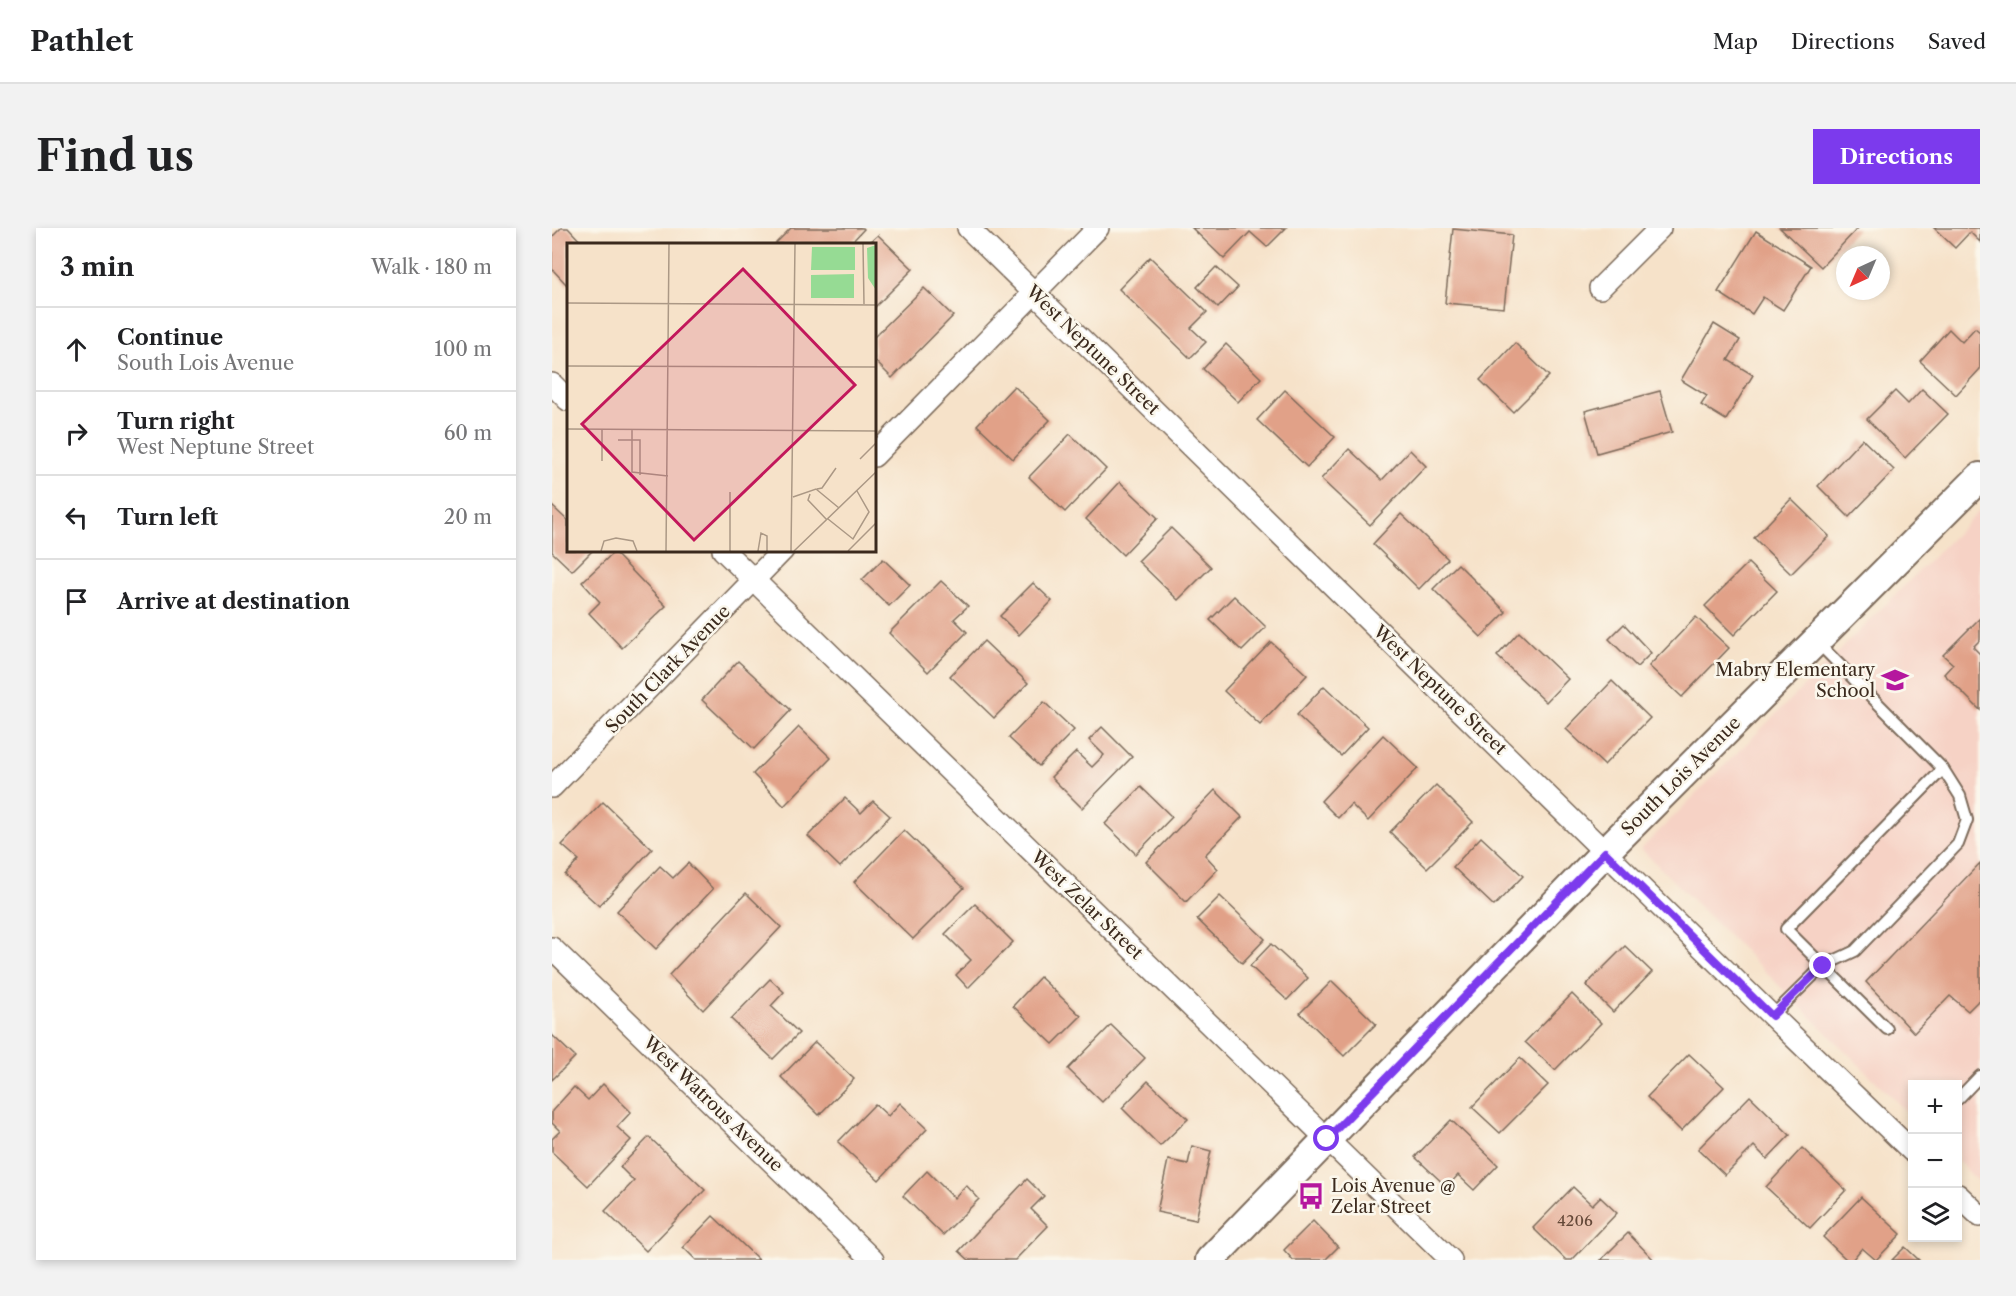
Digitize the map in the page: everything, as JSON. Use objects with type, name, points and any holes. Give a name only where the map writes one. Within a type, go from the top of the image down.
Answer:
[{"type":"street","name":"West Neptune Street","points":[[968,228],[1772,1016],[1908,1144]]},
{"type":"street","points":[[876,454],[1098,228]]},
{"type":"street","points":[[1600,288],[1660,228]]},
{"type":"street","points":[[552,384],[567,399]]},
{"type":"street","name":"South Lois Avenue","points":[[1210,1260],[1605,852],[1980,477]]},
{"type":"street","name":"West Zelar Street","points":[[725,552],[1451,1260]]},
{"type":"street","name":"South Clark Avenue","points":[[552,787],[781,552]]},
{"type":"street","name":"West Watrous Avenue","points":[[552,948],[873,1260]]},
{"type":"street","points":[[1962,1199],[1980,1216]]},
{"type":"lane","points":[[1772,1016],[1823,966],[1855,951],[1958,844],[1966,820],[1960,796],[1943,769],[1815,641]]},
{"type":"lane","points":[[1887,1029],[1786,929],[1943,769]]},
{"type":"lane","points":[[1962,1095],[1980,1076]]},
{"type":"shaded area","name":"Mabry Elementary School","points":[[1980,510],[1980,1184],[1962,1165],[1962,1080],[1908,1080],[1908,1113],[1641,849]]},
{"type":"building","points":[[561,228],[568,228],[582,243],[567,243],[567,285],[552,269],[552,237]]},
{"type":"building","points":[[791,228],[864,229],[851,243],[776,243]]},
{"type":"building","points":[[1192,228],[1286,228],[1267,247],[1250,232],[1224,259]]},
{"type":"building","points":[[1780,228],[1858,228],[1841,246],[1836,246],[1836,251],[1821,267]]},
{"type":"building","points":[[1934,228],[1980,228],[1980,242],[1970,232],[1955,248]]},
{"type":"building","points":[[1453,229],[1512,235],[1504,308],[1445,303]]},
{"type":"building","points":[[1756,231],[1811,266],[1783,310],[1763,297],[1752,314],[1718,292]]},
{"type":"building","points":[[878,235],[913,269],[876,306],[876,243],[869,243]]},
{"type":"building","points":[[1150,257],[1207,312],[1191,328],[1206,342],[1190,358],[1119,289]]},
{"type":"building","points":[[1216,267],[1238,287],[1218,308],[1197,287]]},
{"type":"building","points":[[924,288],[953,316],[892,378],[876,362],[876,335]]},
{"type":"building","points":[[1714,324],[1740,340],[1728,360],[1753,375],[1726,420],[1701,405],[1707,396],[1681,380]]},
{"type":"building","points":[[1975,328],[1980,332],[1980,369],[1956,395],[1920,361],[1949,329],[1962,342]]},
{"type":"building","points":[[1515,343],[1549,376],[1513,412],[1480,380]]},
{"type":"building","points":[[1226,344],[1261,378],[1238,402],[1203,369]]},
{"type":"building","points":[[1014,386],[1050,420],[1013,459],[977,425]]},
{"type":"building","points":[[1922,389],[1948,414],[1905,458],[1867,419],[1895,391],[1908,404]]},
{"type":"building","points":[[1285,390],[1335,437],[1307,467],[1257,420]]},
{"type":"building","points":[[1660,391],[1672,432],[1597,453],[1585,411]]},
{"type":"building","points":[[1070,434],[1106,469],[1065,512],[1029,477]]},
{"type":"building","points":[[1862,439],[1894,470],[1849,517],[1818,486]]},
{"type":"building","points":[[1349,449],[1382,480],[1410,450],[1426,466],[1370,525],[1321,479]]},
{"type":"building","points":[[1120,482],[1158,518],[1123,555],[1086,519]]},
{"type":"building","points":[[1791,499],[1829,536],[1791,574],[1754,538]]},
{"type":"building","points":[[552,506],[567,520],[567,552],[591,552],[572,571],[552,552]]},
{"type":"building","points":[[1401,514],[1448,559],[1419,589],[1373,544]]},
{"type":"building","points":[[1171,528],[1211,567],[1178,600],[1138,561]]},
{"type":"building","points":[[614,552],[666,606],[622,648],[589,613],[600,602],[582,582]]},
{"type":"building","points":[[883,559],[910,585],[889,606],[862,580]]},
{"type":"building","points":[[1748,563],[1777,591],[1734,635],[1705,606]]},
{"type":"building","points":[[1458,564],[1506,612],[1481,637],[1433,589]]},
{"type":"building","points":[[941,581],[968,606],[954,619],[967,632],[928,672],[889,633]]},
{"type":"building","points":[[1033,583],[1052,601],[1019,635],[1000,616]]},
{"type":"building","points":[[1234,596],[1266,627],[1242,651],[1210,620]]},
{"type":"building","points":[[1696,617],[1729,648],[1682,697],[1649,666]]},
{"type":"building","points":[[1980,618],[1980,640],[1973,647],[1980,654],[1980,710],[1944,674],[1953,664],[1943,655]]},
{"type":"building","points":[[1624,624],[1651,653],[1637,667],[1609,639]]},
{"type":"building","points":[[1519,632],[1568,679],[1546,702],[1497,656]]},
{"type":"building","points":[[984,641],[1028,683],[994,718],[950,676]]},
{"type":"building","points":[[1271,642],[1307,675],[1260,725],[1224,691]]},
{"type":"building","points":[[738,661],[791,710],[754,749],[702,700]]},
{"type":"building","points":[[1612,681],[1650,718],[1604,765],[1566,729]]},
{"type":"building","points":[[1324,686],[1368,727],[1341,756],[1297,715]]},
{"type":"building","points":[[1044,702],[1074,730],[1039,766],[1009,738]]},
{"type":"building","points":[[799,727],[831,758],[784,806],[753,774]]},
{"type":"building","points":[[1102,727],[1132,757],[1082,808],[1051,777],[1076,752],[1092,767],[1104,755],[1089,740]]},
{"type":"building","points":[[1383,735],[1418,768],[1368,821],[1351,804],[1338,818],[1321,801]]},
{"type":"building","points":[[1436,785],[1473,822],[1427,868],[1390,832]]},
{"type":"building","points":[[1141,787],[1172,817],[1136,854],[1105,824]]},
{"type":"building","points":[[1215,790],[1242,817],[1205,855],[1218,869],[1186,902],[1146,862]]},
{"type":"building","points":[[845,798],[861,813],[873,801],[890,816],[840,867],[808,836]]},
{"type":"building","points":[[603,802],[652,849],[599,906],[565,875],[579,860],[562,845]]},
{"type":"building","points":[[904,830],[964,888],[913,939],[854,882]]},
{"type":"building","points":[[1481,837],[1523,876],[1494,906],[1453,867]]},
{"type":"building","points":[[688,863],[713,889],[656,949],[617,911],[660,866],[673,878]]},
{"type":"building","points":[[1980,863],[1980,999],[1968,1011],[1950,996],[1914,1033],[1866,982]]},
{"type":"building","points":[[746,893],[781,927],[703,1010],[669,975]]},
{"type":"building","points":[[1220,896],[1265,939],[1242,963],[1197,919]]},
{"type":"building","points":[[975,904],[1013,942],[968,988],[956,975],[971,960],[945,934]]},
{"type":"building","points":[[1271,944],[1308,978],[1287,1000],[1250,966]]},
{"type":"building","points":[[1625,946],[1652,972],[1613,1012],[1586,985]]},
{"type":"building","points":[[1040,977],[1081,1016],[1053,1044],[1013,1006]]},
{"type":"building","points":[[770,979],[784,992],[771,1006],[799,1033],[773,1059],[731,1019]]},
{"type":"building","points":[[1332,981],[1376,1024],[1344,1056],[1300,1013]]},
{"type":"building","points":[[1572,994],[1601,1023],[1555,1070],[1525,1042]]},
{"type":"building","points":[[1111,1025],[1145,1058],[1102,1102],[1068,1069]]},
{"type":"building","points":[[552,1035],[575,1057],[552,1080]]},
{"type":"building","points":[[815,1042],[854,1079],[819,1115],[781,1077]]},
{"type":"building","points":[[1689,1054],[1724,1087],[1681,1131],[1647,1097]]},
{"type":"building","points":[[1520,1058],[1548,1085],[1500,1133],[1472,1107]]},
{"type":"building","points":[[1148,1081],[1188,1119],[1160,1146],[1122,1108]]},
{"type":"building","points":[[603,1084],[631,1112],[617,1127],[631,1140],[588,1186],[552,1152],[552,1139],[560,1131],[552,1123],[552,1111],[574,1087],[588,1100]]},
{"type":"building","points":[[1750,1096],[1790,1135],[1767,1159],[1754,1146],[1725,1175],[1698,1149]]},
{"type":"building","points":[[900,1103],[927,1129],[879,1180],[838,1142],[875,1104],[888,1116]]},
{"type":"building","points":[[1451,1120],[1498,1165],[1474,1190],[1458,1175],[1447,1187],[1415,1157]]},
{"type":"building","points":[[649,1137],[705,1190],[646,1251],[605,1211],[634,1181],[620,1167]]},
{"type":"building","points":[[1192,1146],[1211,1151],[1196,1220],[1157,1212],[1168,1160],[1188,1164]]},
{"type":"building","points":[[1802,1148],[1846,1190],[1810,1228],[1766,1187]]},
{"type":"building","points":[[927,1171],[954,1198],[966,1185],[979,1199],[943,1235],[903,1196]]},
{"type":"building","points":[[1027,1179],[1044,1196],[1031,1209],[1048,1226],[1015,1260],[969,1260],[959,1251]]},
{"type":"building","points":[[1573,1187],[1592,1205],[1600,1197],[1617,1213],[1572,1260],[1566,1260],[1533,1228]]},
{"type":"building","points":[[1861,1197],[1901,1234],[1876,1260],[1862,1248],[1852,1260],[1847,1260],[1823,1237]]},
{"type":"building","points":[[713,1216],[759,1260],[696,1260],[683,1247]]},
{"type":"building","points":[[1313,1221],[1338,1247],[1325,1260],[1293,1260],[1284,1250]]},
{"type":"building","points":[[1628,1233],[1654,1260],[1601,1260]]},
{"type":"building","points":[[1905,1247],[1919,1260],[1892,1260]]},
{"type":"place","name":"Mabry Elementary School","points":[[1895,680]]},
{"type":"place","name":"Lois Avenue @ Zelar Street","points":[[1311,1196]]},
{"type":"route","points":[[1327,1139],[1605,852],[1772,1016],[1823,966]]}]
